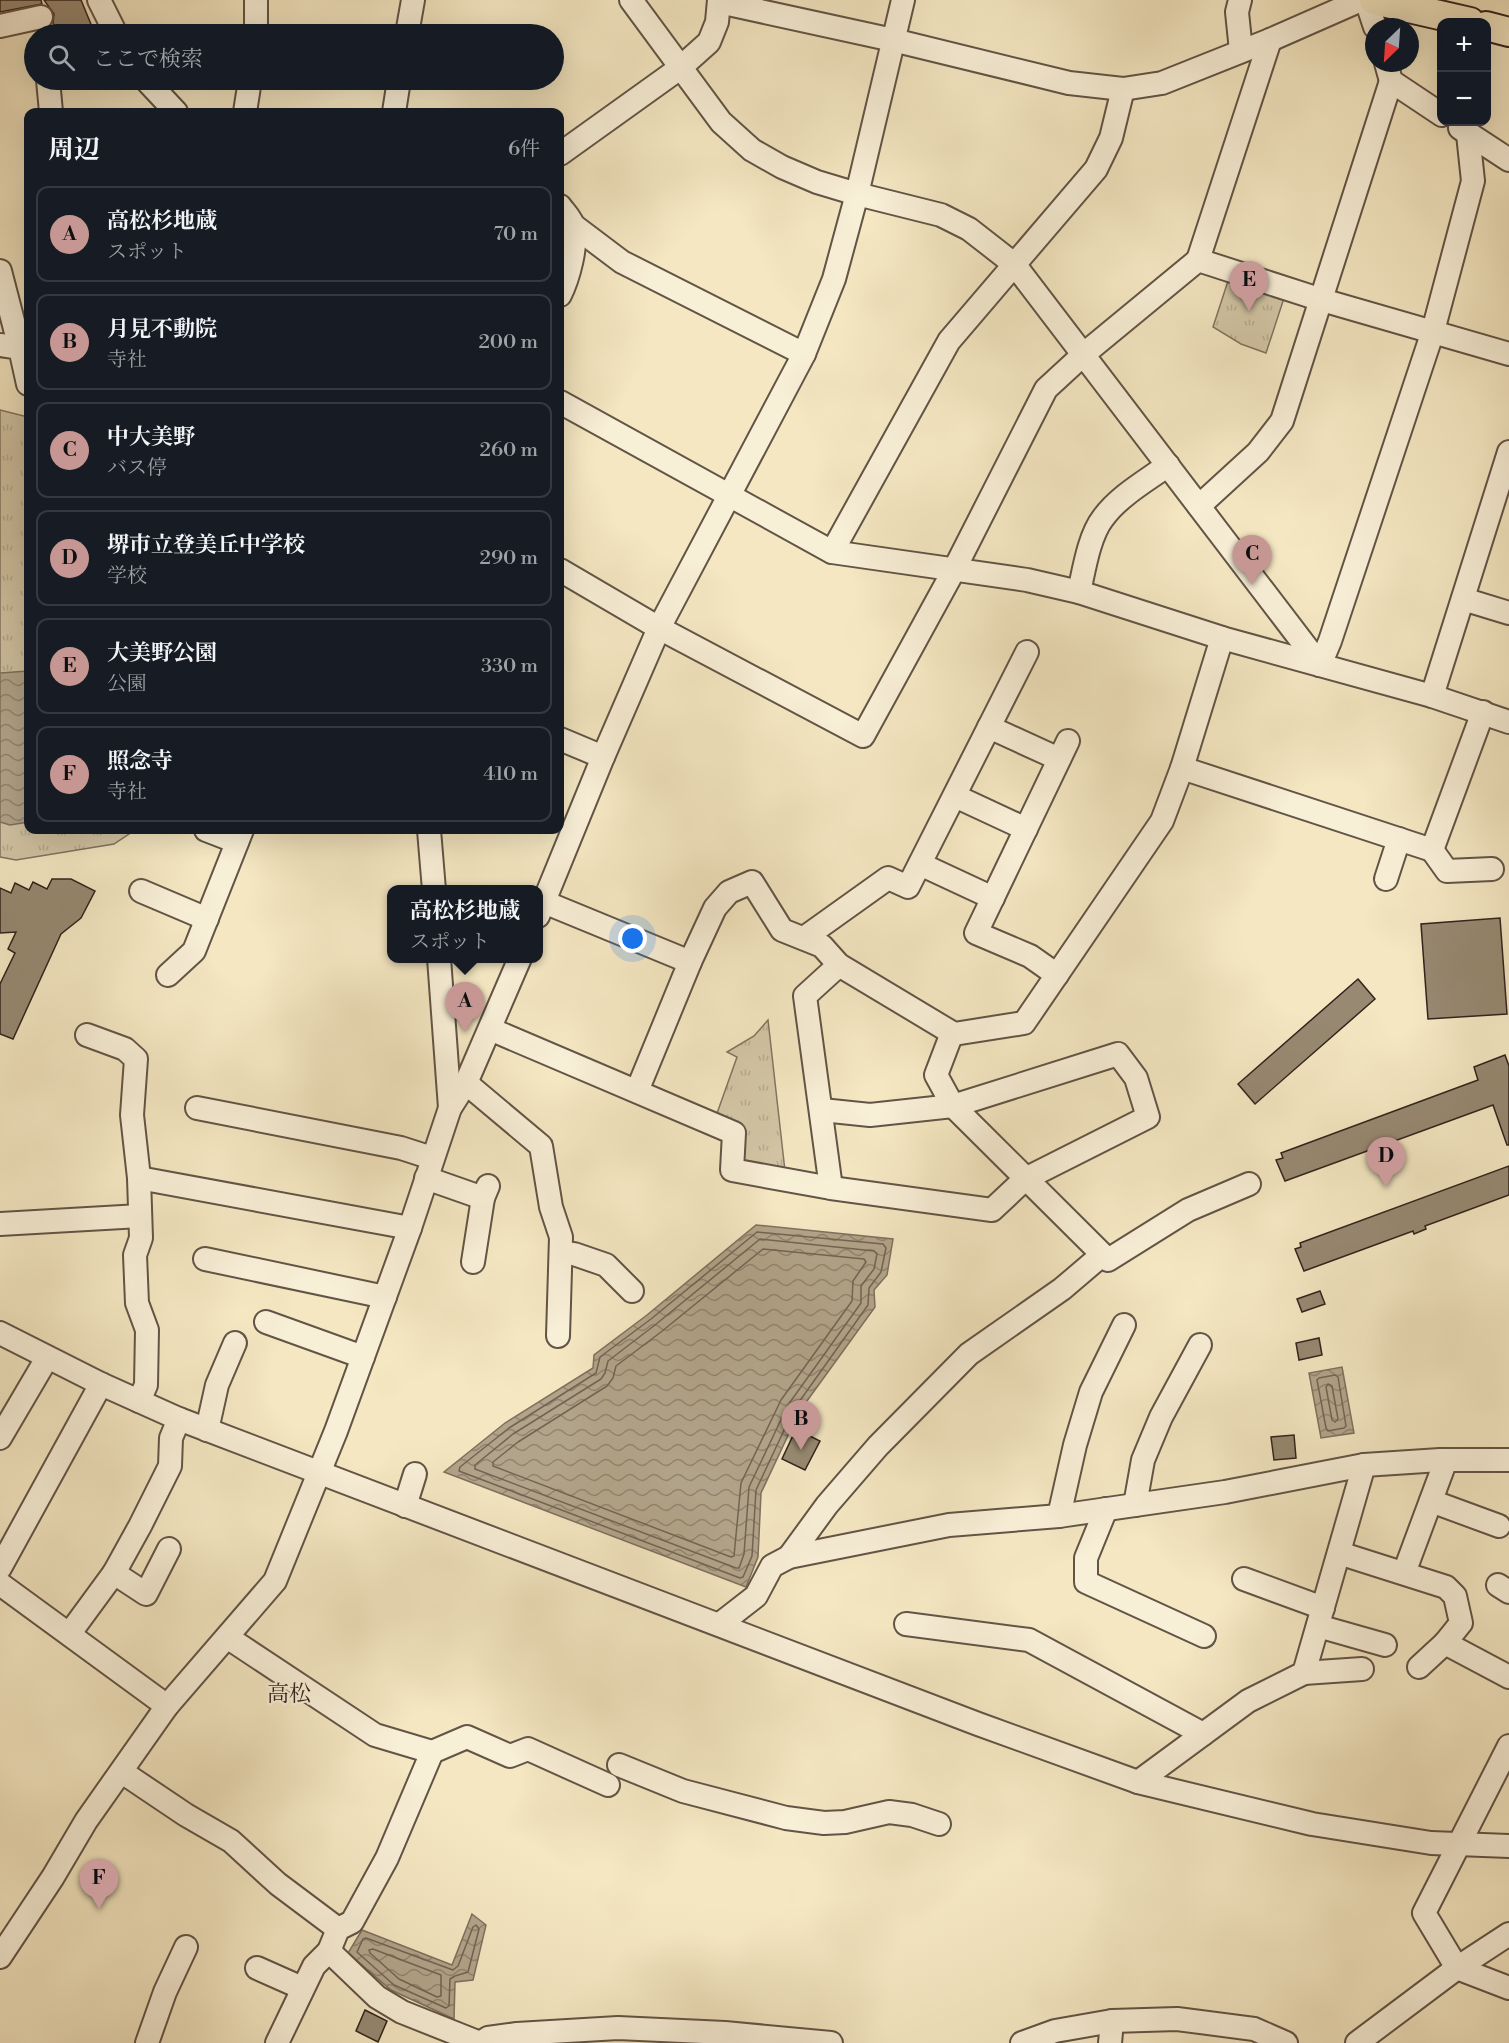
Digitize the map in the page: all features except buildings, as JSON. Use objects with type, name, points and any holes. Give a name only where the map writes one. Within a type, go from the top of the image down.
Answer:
[{"type":"main road","points":[[1374,0],[1453,18]]},
{"type":"main road","points":[[1491,27],[1509,32]]},
{"type":"street","points":[[99,0],[111,24]]},
{"type":"street","points":[[256,0],[256,24]]},
{"type":"street","points":[[409,24],[413,0]]},
{"type":"street","points":[[631,0],[721,122],[752,150],[782,167],[817,182],[941,215],[969,229],[1014,264],[1320,665]]},
{"type":"street","points":[[543,904],[659,628],[804,354],[834,279],[857,194],[903,0]]},
{"type":"street","points":[[1240,0],[1237,12],[1241,51]]},
{"type":"street","points":[[564,151],[680,68],[709,42],[717,22],[719,1],[1069,83],[1123,89],[1162,82],[1270,40],[1361,0]]},
{"type":"street","points":[[1366,0],[1372,18]]},
{"type":"street","points":[[0,26],[41,17]]},
{"type":"street","points":[[564,572],[659,628],[863,736],[954,570],[1046,389],[1084,354],[1198,260],[1270,40]]},
{"type":"street","points":[[1199,506],[1258,452],[1282,422],[1322,300],[1389,72],[1437,112]]},
{"type":"street","points":[[832,552],[949,341],[1096,169],[1111,138],[1123,89]]},
{"type":"street","points":[[49,90],[51,108]]},
{"type":"street","points":[[155,90],[172,108]]},
{"type":"street","points":[[246,108],[248,90]]},
{"type":"street","points":[[395,108],[397,90]]},
{"type":"street","points":[[1459,128],[1509,160]]},
{"type":"street","points":[[1320,665],[1433,331],[1473,180],[1459,128]]},
{"type":"street","points":[[564,212],[573,225],[622,262],[804,354]]},
{"type":"street","points":[[564,287],[573,255],[573,225]]},
{"type":"street","points":[[1198,260],[1322,300],[1509,354]]},
{"type":"street","points":[[0,271],[10,346],[24,376]]},
{"type":"street","points":[[564,404],[832,552],[1028,580],[1079,592],[1222,638],[1432,696],[1509,722]]},
{"type":"street","points":[[1432,696],[1506,475],[1509,452]]},
{"type":"street","points":[[1079,592],[1090,546],[1103,518],[1125,496],[1168,465]]},
{"type":"street","points":[[1463,599],[1509,613]]},
{"type":"street","points":[[637,1091],[690,962],[715,908],[729,892],[752,882],[782,930],[822,946],[839,965],[952,1033],[1024,1023],[1162,821],[1182,768],[1222,638]]},
{"type":"street","points":[[804,938],[888,878],[908,887],[1027,652]]},
{"type":"street","points":[[1432,850],[1483,712]]},
{"type":"street","points":[[989,727],[1064,750],[976,933],[1030,956],[1057,975]]},
{"type":"street","points":[[564,741],[603,757]]},
{"type":"street","points":[[1182,768],[1432,850],[1447,871],[1492,869]]},
{"type":"street","points":[[955,796],[1026,829]]},
{"type":"street","points":[[429,834],[434,885]]},
{"type":"street","points":[[168,975],[194,951],[239,836]]},
{"type":"street","points":[[1386,879],[1399,839]]},
{"type":"street","points":[[920,864],[993,898]]},
{"type":"street","points":[[141,891],[207,919]]},
{"type":"street","points":[[543,910],[690,962]]},
{"type":"street","points":[[439,963],[450,1108]]},
{"type":"street","points":[[0,1957],[53,1877],[86,1821],[167,1706],[275,1581],[320,1474],[410,1228],[450,1108],[466,1083],[518,963]]},
{"type":"street","points":[[831,1188],[806,996],[839,965]]},
{"type":"street","points":[[490,1029],[734,1133],[732,1170],[831,1188],[992,1210],[1025,1179],[1148,1117],[1136,1078],[1118,1054],[953,1106],[870,1115],[822,1110]]},
{"type":"street","points":[[952,1033],[936,1075],[953,1106],[1108,1260],[1188,1210],[1249,1184]]},
{"type":"street","points":[[87,1035],[125,1049],[136,1059],[132,1115],[139,1178],[141,1238],[135,1255],[137,1303],[147,1330],[146,1385],[139,1401]]},
{"type":"street","points":[[466,1083],[541,1146],[551,1207],[561,1237],[558,1336]]},
{"type":"street","points":[[210,1104],[304,1119],[401,1148],[429,1168],[485,1192],[476,1263]]},
{"type":"street","points":[[139,1178],[410,1228]]},
{"type":"street","points":[[0,1224],[140,1216]]},
{"type":"street","points":[[561,1252],[606,1265],[632,1291]]},
{"type":"street","points":[[789,1557],[827,1505],[878,1446],[969,1354],[1062,1289],[1102,1255]]},
{"type":"street","points":[[205,1259],[250,1259],[385,1297]]},
{"type":"street","points":[[267,1322],[363,1357]]},
{"type":"street","points":[[1059,1516],[1075,1445],[1091,1392],[1124,1325]]},
{"type":"street","points":[[0,1333],[101,1384],[179,1419],[978,1724],[1138,1782],[1312,1824],[1431,1843],[1509,1846]]},
{"type":"street","points":[[207,1430],[217,1385],[235,1343]]},
{"type":"street","points":[[1135,1505],[1143,1460],[1161,1417],[1200,1345]]},
{"type":"street","points":[[0,1438],[6,1416],[47,1358]]},
{"type":"street","points":[[0,1568],[101,1384]]},
{"type":"street","points":[[70,1633],[114,1573],[170,1466],[171,1438],[179,1419]]},
{"type":"street","points":[[720,1624],[756,1596],[772,1566],[789,1557],[949,1525],[1059,1516],[1225,1492],[1364,1465],[1446,1460],[1509,1460]]},
{"type":"street","points":[[1404,1573],[1446,1460]]},
{"type":"street","points":[[1304,1673],[1364,1465]]},
{"type":"street","points":[[405,1506],[415,1474]]},
{"type":"street","points":[[1431,1501],[1499,1526]]},
{"type":"street","points":[[1106,1509],[1086,1558],[1086,1582],[1204,1636]]},
{"type":"street","points":[[114,1573],[146,1594],[169,1549]]},
{"type":"street","points":[[1339,1553],[1446,1587],[1455,1596],[1461,1623],[1419,1667]]},
{"type":"street","points":[[1244,1579],[1320,1617],[1385,1645]]},
{"type":"street","points":[[0,1584],[167,1706]]},
{"type":"street","points":[[906,1624],[1029,1640],[1203,1734]]},
{"type":"street","points":[[227,1637],[375,1735],[432,1752],[467,1737],[510,1756],[528,1749],[614,1775],[786,1818],[824,1823],[889,1812],[912,1815],[939,1824]]},
{"type":"street","points":[[1444,1643],[1509,1677]]},
{"type":"street","points":[[1138,1782],[1248,1701],[1304,1673],[1362,1669]]},
{"type":"street","points":[[1509,1746],[1424,1913],[1457,1968],[1509,1988]]},
{"type":"street","points":[[276,2043],[314,1966],[328,1951],[338,1929],[352,1922],[387,1858],[432,1752]]},
{"type":"street","points":[[122,1772],[178,1810],[231,1841],[278,1884],[338,1929]]},
{"type":"street","points":[[1357,2043],[1457,1968],[1509,1934]]},
{"type":"street","points":[[147,2043],[165,1992],[186,1947]]},
{"type":"street","points":[[328,1951],[377,1997],[402,2012],[470,2042],[517,2034],[618,2028],[831,2043]]},
{"type":"street","points":[[257,1968],[302,1988]]},
{"type":"street","points":[[1022,2043],[1055,2031],[1111,2032],[1177,2019],[1254,2030],[1286,2043]]},
{"type":"green space","points":[[1229,278],[1285,295],[1266,353],[1241,344],[1213,327]]},
{"type":"green space","points":[[0,410],[24,416],[24,834],[129,834],[114,844],[16,860],[0,857]]},
{"type":"green space","points":[[768,1020],[785,1171],[742,1164],[715,1119],[737,1057],[727,1052],[754,1036]]},
{"type":"water","points":[[24,671],[24,823],[10,825],[0,822],[0,673]]},
{"type":"water","points":[[756,1225],[893,1239],[887,1275],[874,1290],[875,1307],[799,1412],[761,1493],[758,1557],[746,1587],[444,1472],[505,1423],[593,1368],[594,1355],[647,1315]]},
{"type":"water","points":[[1342,1367],[1354,1433],[1321,1438],[1309,1373]]},
{"type":"water","points":[[472,1914],[486,1925],[473,1980],[455,1982],[454,2019],[391,1990],[348,1953],[362,1930],[452,1965]]},
{"type":"place","name":"大美野公園","points":[[1249,311]]},
{"type":"place","name":"中大美野","points":[[1252,585]]},
{"type":"place","name":"高松杉地蔵","points":[[465,1032]]},
{"type":"place","name":"堺市立登美丘中学校","points":[[1386,1187]]},
{"type":"place","name":"月見不動院","points":[[801,1450]]},
{"type":"place","name":"照念寺","points":[[99,1909]]},
{"type":"district","name":"高松","points":[[289,1693]]}]
